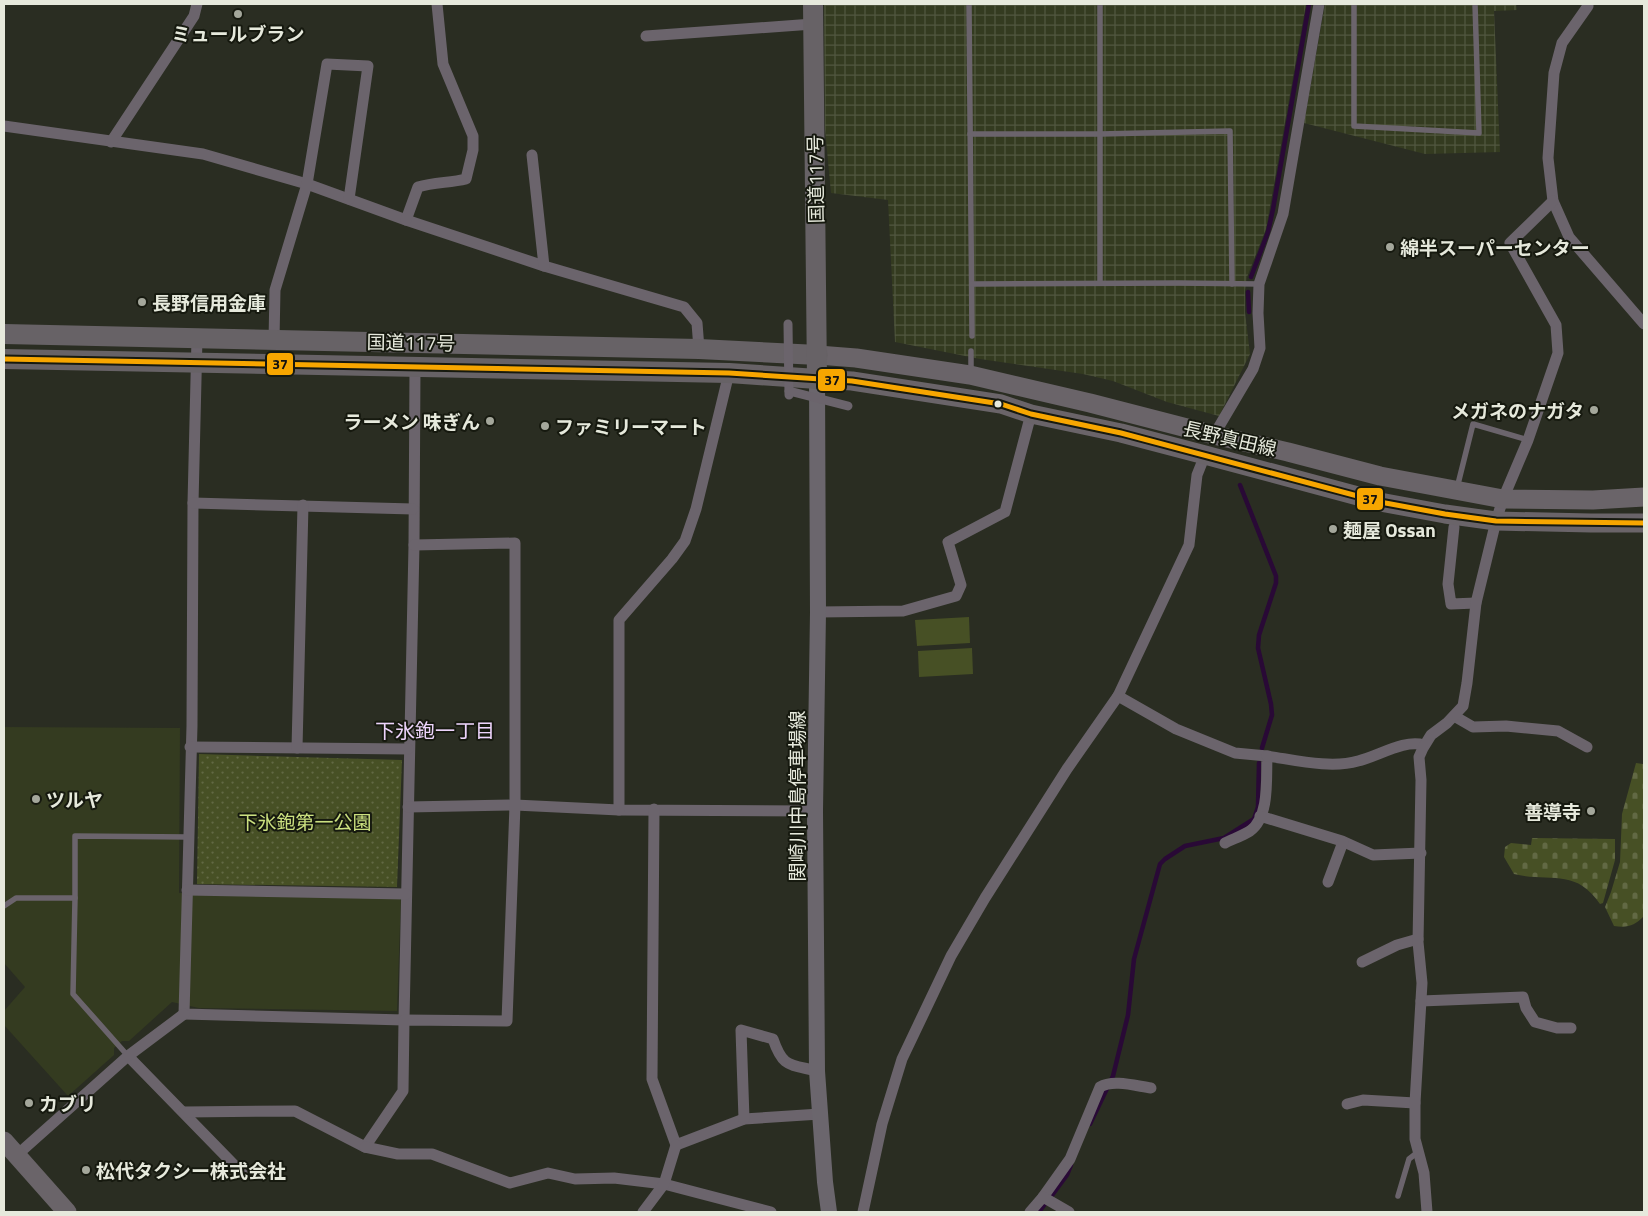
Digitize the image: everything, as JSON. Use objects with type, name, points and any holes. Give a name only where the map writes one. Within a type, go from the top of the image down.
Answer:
[{"type":"highway","name":"国道117号","points":[[4,358],[729,373],[817,379],[813,4]]},
{"type":"highway","name":"国道117号","points":[[4,334],[700,349],[818,355]]},
{"type":"main road","name":"長野真田線","points":[[818,355],[856,358],[970,375],[1090,402],[1380,476],[1503,499],[1593,500],[1644,497]]},
{"type":"main road","name":"長野真田線","points":[[817,379],[852,381],[1001,404],[1031,414],[1121,433],[1380,502],[1445,514],[1496,521],[1644,523]]},
{"type":"main road","name":"関崎川中島停車場線","points":[[817,379],[816,1071],[829,1212]]},
{"type":"main road","points":[[4,1141],[67,1212]]},
{"type":"street","points":[[111,142],[194,16],[197,4]]},
{"type":"street","points":[[406,220],[418,187],[428,184],[448,184],[466,179],[473,150],[473,136],[443,64],[437,4]]},
{"type":"street","points":[[1214,435],[1253,369],[1260,348],[1259,284],[1283,214],[1320,4]]},
{"type":"street","points":[[1587,4],[1588,6],[1562,43],[1554,73],[1548,158],[1553,200],[1569,238],[1644,324]]},
{"type":"street","points":[[646,36],[813,24]]},
{"type":"street","points":[[274,340],[275,290],[307,184],[327,64],[368,66],[350,199]]},
{"type":"street","points":[[4,126],[203,154],[307,184],[406,220],[544,266],[684,307],[697,323],[700,349]]},
{"type":"street","points":[[532,155],[544,266]]},
{"type":"street","points":[[1427,1212],[1424,1172],[1414,1139],[1422,983],[1418,939],[1421,780],[1419,757],[1431,735],[1463,706],[1476,603],[1496,521],[1503,499],[1528,440],[1558,352],[1556,325],[1510,243],[1553,200]]},
{"type":"street","points":[[788,324],[789,393],[848,406]]},
{"type":"street","points":[[184,1014],[197,338]]},
{"type":"street","points":[[365,1147],[403,1091],[408,749],[414,545],[415,367]]},
{"type":"street","points":[[619,810],[619,620],[672,560],[685,541],[696,510],[729,373]]},
{"type":"street","points":[[818,612],[903,611],[956,596],[961,585],[948,542],[1005,512],[1031,414]]},
{"type":"street","points":[[863,1212],[882,1124],[902,1059],[940,978],[984,898],[1067,770],[1118,696],[1189,544],[1197,474],[1205,455]]},
{"type":"street","points":[[193,503],[413,509]]},
{"type":"street","points":[[297,748],[303,505]]},
{"type":"street","points":[[1454,527],[1448,584],[1451,604],[1476,603]]},
{"type":"street","points":[[17,1155],[128,1056],[184,1014],[507,1021],[515,806],[515,543],[414,545]]},
{"type":"street","points":[[1118,696],[1176,729],[1236,752],[1341,765],[1359,762],[1407,745],[1416,743],[1424,746]]},
{"type":"street","points":[[1454,716],[1473,726],[1506,726],[1558,731],[1586,747]]},
{"type":"street","points":[[190,747],[408,749]]},
{"type":"street","points":[[1225,843],[1251,830],[1260,816],[1265,805],[1266,756]]},
{"type":"street","points":[[408,807],[515,806],[619,810],[815,811]]},
{"type":"street","points":[[643,1212],[664,1184],[676,1145],[652,1079],[654,809]]},
{"type":"street","points":[[1260,816],[1344,842],[1372,855],[1420,853]]},
{"type":"street","points":[[1328,882],[1344,842]]},
{"type":"street","points":[[187,890],[406,894]]},
{"type":"street","points":[[1362,962],[1397,945],[1418,939]]},
{"type":"street","points":[[1421,1001],[1523,997],[1526,1008],[1535,1022],[1557,1028],[1571,1028]]},
{"type":"street","points":[[744,1119],[741,1030],[774,1039],[778,1053],[784,1062],[816,1071]]},
{"type":"street","points":[[128,1056],[242,1173]]},
{"type":"street","points":[[1030,1212],[1070,1159],[1100,1087],[1111,1084],[1151,1088]]},
{"type":"street","points":[[1347,1104],[1363,1100],[1415,1103]]},
{"type":"street","points":[[184,1112],[296,1110],[365,1147],[398,1154],[432,1154],[510,1183],[548,1173],[575,1179],[614,1178],[664,1184],[771,1212]]},
{"type":"street","points":[[676,1145],[744,1119],[820,1114]]},
{"type":"street","points":[[1043,1197],[1069,1212]]},
{"type":"lane","points":[[969,4],[972,336]]},
{"type":"lane","points":[[1100,4],[1100,283]]},
{"type":"lane","points":[[1354,4],[1354,126],[1479,133],[1475,4]]},
{"type":"lane","points":[[970,134],[1230,131],[1232,284]]},
{"type":"lane","points":[[972,284],[1259,284]]},
{"type":"lane","points":[[970,375],[971,351]]},
{"type":"lane","points":[[1456,490],[1473,424],[1528,440]]},
{"type":"lane","points":[[128,1056],[73,994],[75,836],[188,837]]},
{"type":"lane","points":[[4,906],[16,898],[75,898]]},
{"type":"lane","points":[[1398,1196],[1410,1158],[1418,1152]]},
{"type":"shaded area","points":[[824,4],[1306,4],[1266,229],[1247,277],[1245,312],[1250,354],[1219,416],[1167,402],[1113,381],[1083,374],[980,359],[895,342],[888,200],[831,193],[825,129]]},
{"type":"shaded area","points":[[1325,4],[1516,4],[1517,10],[1494,11],[1500,152],[1425,154],[1304,123]]},
{"type":"shaded area","points":[[4,727],[180,728],[179,893],[401,896],[397,1011],[199,1008],[172,1002],[129,1041],[122,1041],[114,1048],[114,1055],[68,1096],[4,1025],[4,1011],[25,987],[4,963]]},
{"type":"green space","points":[[969,617],[970,643],[917,646],[915,620]]},
{"type":"green space","points":[[972,648],[973,674],[919,677],[918,651]]},
{"type":"green space","name":"下氷鉋第一公園","points":[[199,754],[402,760],[397,887],[197,884]]},
{"type":"green space","points":[[1636,763],[1643,764],[1644,782],[1644,916],[1630,926],[1623,927],[1614,926],[1605,907],[1620,862],[1622,814]]},
{"type":"green space","points":[[1532,838],[1615,839],[1615,860],[1603,903],[1600,904],[1591,892],[1571,881],[1561,878],[1514,874],[1504,857],[1505,847],[1511,843],[1531,845]]},
{"type":"waterway","points":[[1251,277],[1268,232],[1273,209],[1309,4]]},
{"type":"waterway","points":[[1248,292],[1249,312]]},
{"type":"waterway","points":[[1240,485],[1276,576],[1276,583],[1259,635],[1258,648],[1272,715],[1262,748]]},
{"type":"waterway","points":[[1090,1124],[1113,1076],[1128,1015],[1134,959],[1160,864],[1185,846],[1224,838],[1254,819],[1258,807],[1259,763]]},
{"type":"waterway","points":[[1050,1198],[1067,1175],[1071,1165]]},
{"type":"waterway","points":[[1039,1212],[1045,1204]]},
{"type":"transit line","name":"37","points":[[4,359],[729,373],[852,381],[1001,404],[1031,414],[1121,433],[1380,502],[1445,514],[1496,521],[1644,523]]},
{"type":"place","name":"ミュールブラン","points":[[238,14]]},
{"type":"place","name":"綿半スーパーセンター","points":[[1390,247]]},
{"type":"place","name":"長野信用金庫","points":[[142,302]]},
{"type":"place","name":"メガネのナガタ","points":[[1594,410]]},
{"type":"place","name":"ラーメン 味ぎん","points":[[490,421]]},
{"type":"place","name":"ファミリーマート","points":[[545,426]]},
{"type":"place","name":"麺屋 Ossan","points":[[1333,529]]},
{"type":"place","name":"ツルヤ","points":[[36,799]]},
{"type":"place","name":"善導寺","points":[[1591,811]]},
{"type":"place","name":"カブリ","points":[[29,1103]]},
{"type":"place","name":"松代タクシー株式会社","points":[[86,1170]]},
{"type":"district","name":"下氷鉋一丁目","points":[[435,730]]}]
